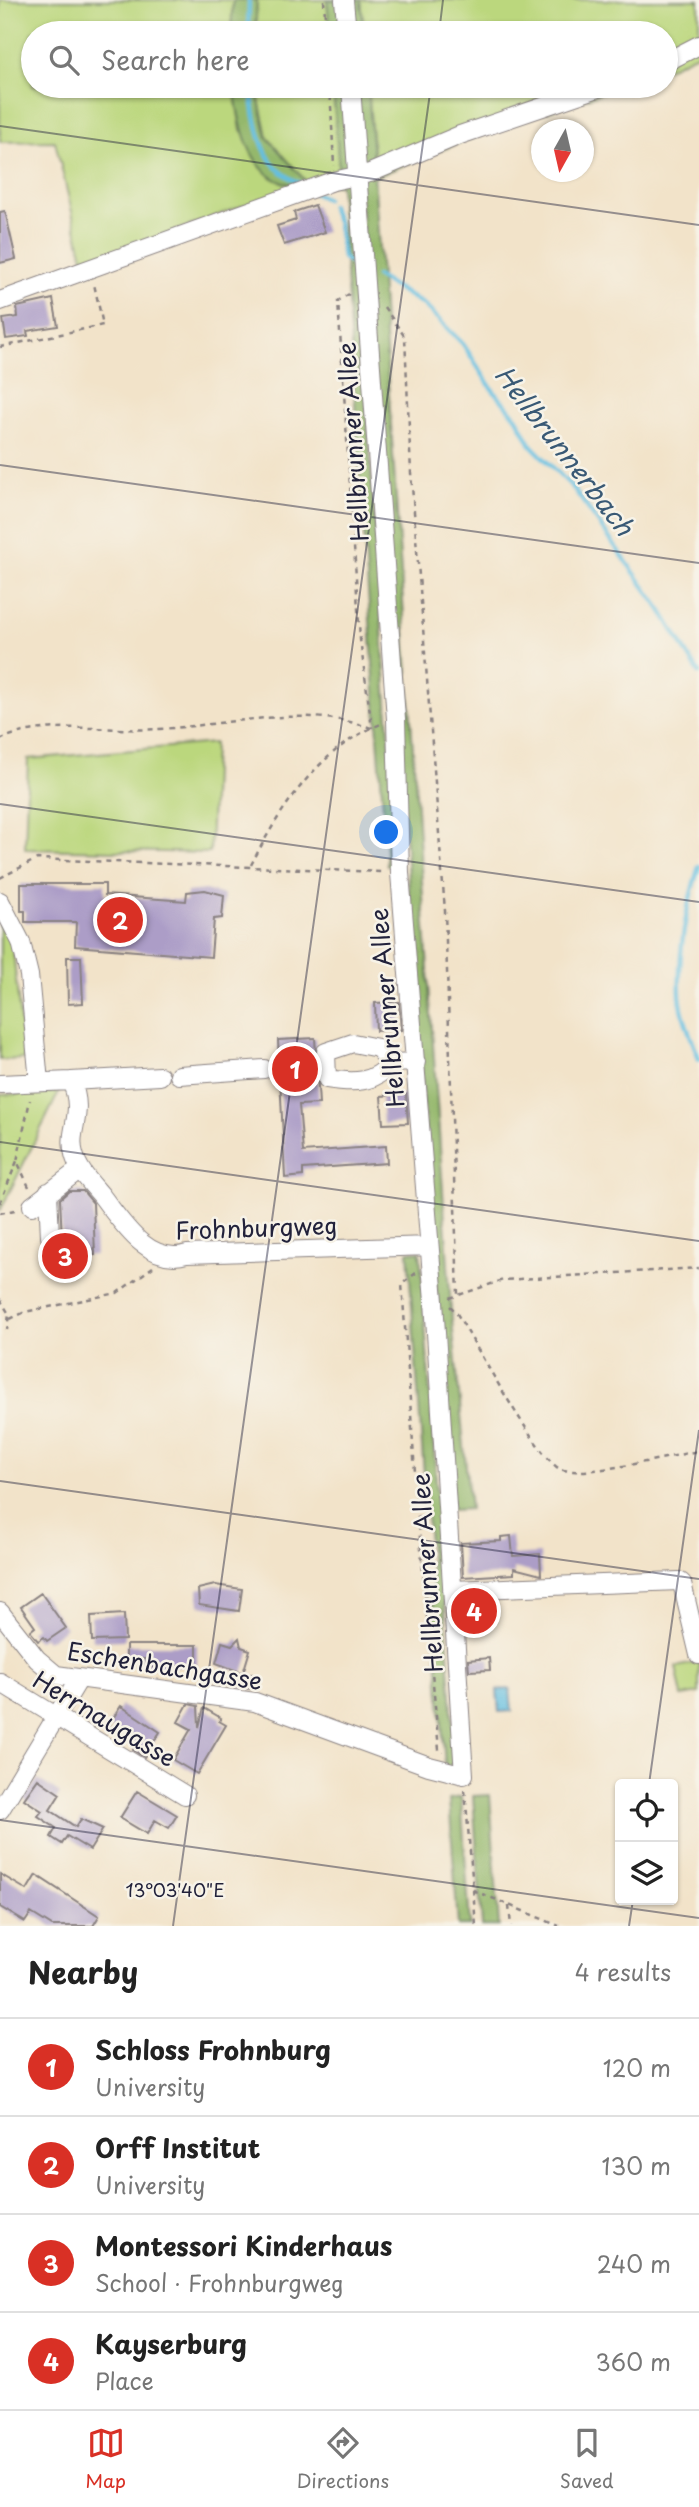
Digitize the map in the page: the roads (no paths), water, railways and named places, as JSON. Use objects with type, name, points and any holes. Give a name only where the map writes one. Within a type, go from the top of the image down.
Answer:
[{"type":"street","points":[[344,0],[346,21]]},
{"type":"street","points":[[678,56],[699,45]]},
{"type":"street","name":"Hellbrunner Allee","points":[[351,98],[352,176],[366,282],[396,719],[400,873],[434,1301],[464,1775]]},
{"type":"street","points":[[0,301],[569,98]]},
{"type":"street","points":[[0,901],[21,942],[29,975],[35,1082]]},
{"type":"street","points":[[391,1063],[416,1062]]},
{"type":"street","points":[[0,1084],[160,1076],[163,1083],[170,1085],[177,1082],[179,1075],[264,1069]]},
{"type":"street","name":"Frohnburgweg","points":[[71,1081],[79,1099],[73,1153],[80,1169],[134,1237],[150,1249],[176,1258],[187,1254],[430,1254]]},
{"type":"street","points":[[50,1237],[41,1200],[80,1169]]},
{"type":"street","points":[[452,1590],[681,1581],[691,1586],[699,1655]]},
{"type":"street","name":"Eschenbachgasse","points":[[0,1612],[37,1659],[57,1675],[248,1701],[429,1766],[464,1775]]},
{"type":"street","points":[[0,1810],[79,1679]]},
{"type":"street","name":"Herrnaugasse","points":[[0,1682],[185,1795]]},
{"type":"water","points":[[510,1689],[512,1711],[499,1712],[497,1690]]},
{"type":"waterway","name":"Hellbrunnerbach","points":[[248,21],[249,0]]},
{"type":"waterway","name":"Hellbrunnerbach","points":[[252,98],[261,141],[271,161],[280,171],[305,187]]},
{"type":"waterway","name":"Hellbrunnerbach","points":[[314,193],[326,199]]},
{"type":"waterway","name":"Hellbrunnerbach","points":[[331,206],[338,224],[343,258],[354,265]]},
{"type":"waterway","name":"Hellbrunnerbach","points":[[376,276],[423,304],[463,344],[492,389],[517,418],[531,445],[574,489],[661,610],[699,673]]},
{"type":"waterway","name":"Hellbrunnerbach","points":[[699,866],[690,897],[680,964],[683,1012],[699,1059]]},
{"type":"place","name":"Orff Institut","points":[[120,920]]},
{"type":"place","name":"Schloss Frohnburg","points":[[295,1069]]},
{"type":"place","name":"Montessori Kinderhaus","points":[[65,1256]]},
{"type":"place","name":"Kayserburg","points":[[474,1611]]}]
